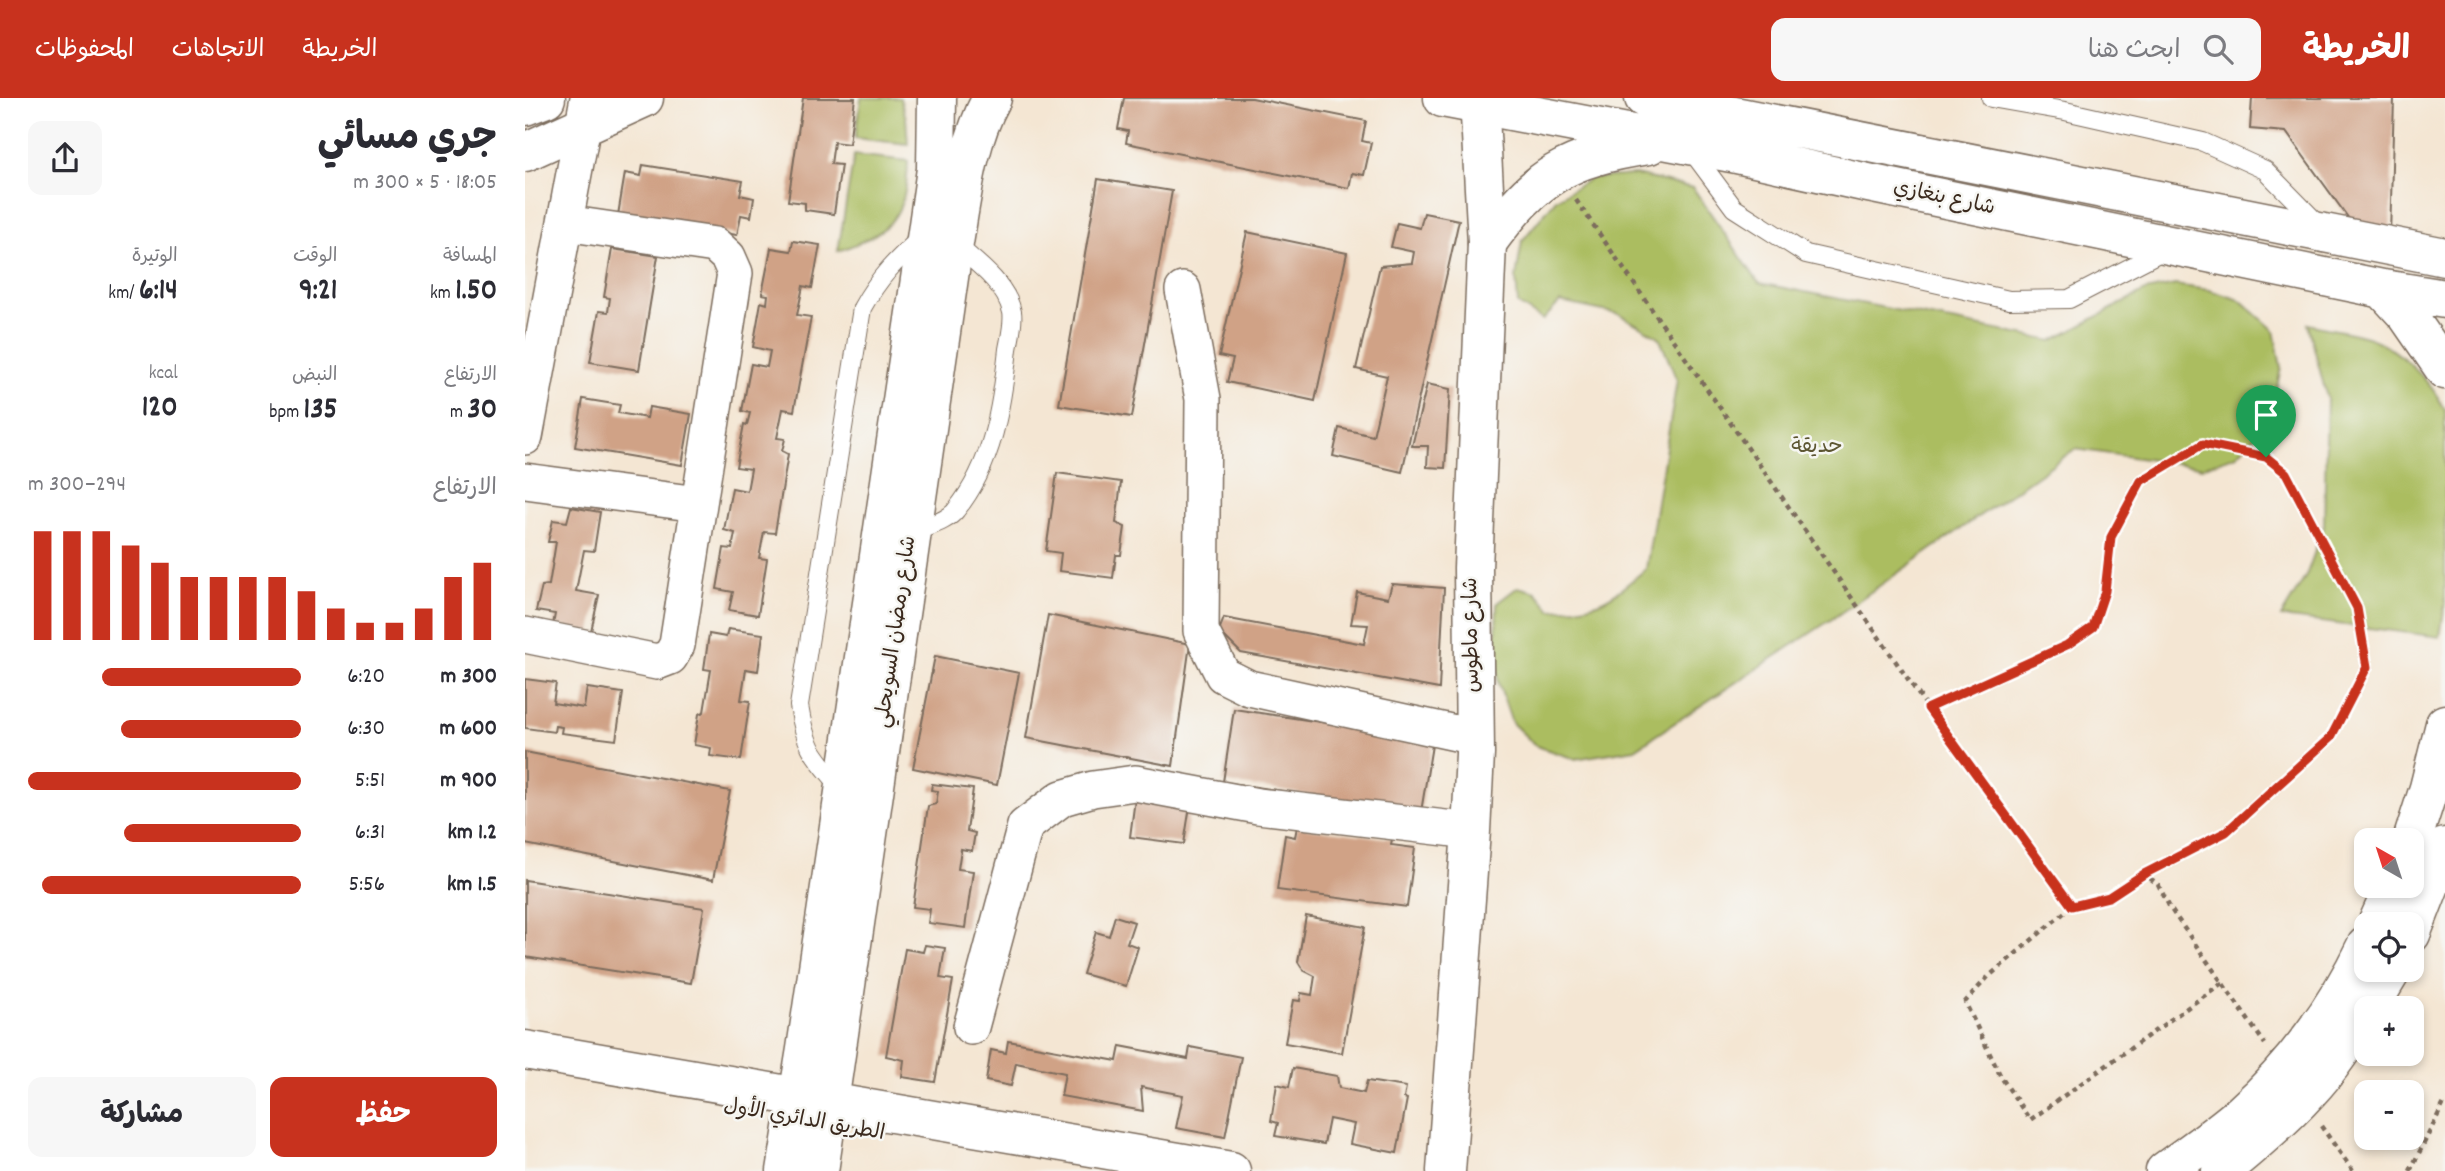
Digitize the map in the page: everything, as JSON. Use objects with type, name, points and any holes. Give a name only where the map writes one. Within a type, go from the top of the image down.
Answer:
[{"type":"main road","points":[[525,106],[545,98]]},
{"type":"main road","points":[[525,152],[586,111],[645,98]]},
{"type":"main road","name":"شارع رمضان السويحلي","points":[[786,1171],[812,1110],[911,534],[941,238],[936,169],[937,98]]},
{"type":"main road","name":"شارع رمضان السويحلي","points":[[819,1171],[812,1110],[845,791],[941,238],[992,98]]},
{"type":"main road","name":"شارع بنغازي","points":[[1644,98],[2436,253]]},
{"type":"main road","name":"شارع بنغازي","points":[[1467,101],[2383,289],[2445,299]]},
{"type":"main road","name":"شارع ماطوس","points":[[1446,1171],[1471,831],[1475,737],[1472,584],[1487,243],[1467,101]]},
{"type":"main road","points":[[1487,243],[1515,206],[1555,171],[1604,153],[1678,143]]},
{"type":"main road","points":[[2383,289],[2407,316],[2445,370]]},
{"type":"main road","points":[[2416,828],[2430,788],[2445,724]]},
{"type":"main road","points":[[2420,912],[2445,848]]},
{"type":"main road","points":[[2221,1171],[2260,1138],[2293,1085],[2322,1021],[2354,966]]},
{"type":"main road","points":[[2165,1171],[2242,1113],[2293,1085],[2344,1046],[2354,1030]]},
{"type":"main road","name":"الطريق الدائري الأول","points":[[525,1050],[677,1075],[812,1110],[1082,1171]]},
{"type":"main road","name":"الطريق الدائري الأول","points":[[525,1074],[812,1110],[1231,1171]]},
{"type":"street","points":[[525,437],[586,111]]},
{"type":"street","points":[[525,635],[657,662],[670,657],[677,645],[735,273],[728,257],[715,245],[565,223]]},
{"type":"street","points":[[1183,290],[1203,399],[1201,631],[1223,675],[1249,688],[1475,737]]},
{"type":"street","points":[[525,481],[698,504]]},
{"type":"street","points":[[971,1027],[1025,826],[1062,798],[1093,789],[1135,783],[1258,806],[1471,831]]},
{"type":"lane","points":[[1991,98],[2065,111],[2203,142],[2265,170],[2327,232]]},
{"type":"lane","points":[[1678,143],[1734,208],[1806,254],[2009,300],[2069,299],[2173,246]]},
{"type":"lane","points":[[845,791],[811,753],[803,734],[799,706],[862,308],[889,266],[941,238],[984,269],[1003,293],[1013,313],[1004,386],[992,443],[974,481],[954,513],[911,534]]},
{"type":"path","points":[[1555,171],[1928,708],[2072,906]]},
{"type":"path","points":[[1928,708],[2067,645],[2093,627],[2105,591],[2111,537],[2141,481],[2203,444],[2266,457],[2286,473],[2357,608],[2367,667],[2331,737],[2226,832],[2144,874],[2109,897],[2072,906],[1988,977],[1965,1002],[2001,1077],[2030,1120],[2222,983]]},
{"type":"path","points":[[2144,874],[2158,884],[2170,908],[2353,1171]]},
{"type":"path","points":[[2410,1171],[2445,1101]]},
{"type":"green space","points":[[861,98],[900,98],[906,118],[908,144],[855,138]]},
{"type":"green space","points":[[854,155],[908,161],[907,181],[904,197],[892,221],[871,237],[838,251]]},
{"type":"green space","name":"حديقة","points":[[1635,175],[1693,188],[1759,283],[2052,341],[2145,291],[2175,285],[2209,290],[2240,300],[2274,330],[2281,367],[2275,397],[2260,431],[2237,455],[2202,467],[2075,449],[1832,619],[1635,749],[1575,759],[1536,746],[1512,723],[1498,682],[1497,603],[1518,587],[1536,592],[1551,610],[1581,607],[1613,595],[1646,569],[1677,380],[1659,337],[1618,314],[1560,302],[1543,320],[1518,304],[1516,278],[1522,241],[1556,199],[1592,178]]},
{"type":"green space","points":[[2308,324],[2367,337],[2390,348],[2423,377],[2445,410],[2445,603],[2440,637],[2281,617],[2306,576],[2324,526],[2327,398]]},
{"type":"building","points":[[803,98],[855,98],[849,144],[834,142],[831,164],[841,165],[834,214],[805,210],[805,203],[788,201]]},
{"type":"building","points":[[1124,98],[1252,98],[1366,121],[1362,141],[1371,143],[1364,175],[1352,173],[1349,188],[1126,143],[1128,131],[1118,129]]},
{"type":"building","points":[[2252,98],[2394,98],[2390,235],[2360,234],[2286,132],[2250,129]]},
{"type":"building","points":[[643,165],[743,181],[740,195],[754,198],[751,217],[741,215],[737,235],[618,215],[625,173],[641,176]]},
{"type":"building","points":[[1098,179],[1172,191],[1132,417],[1059,405]]},
{"type":"building","points":[[1424,213],[1459,220],[1402,472],[1333,456],[1339,428],[1373,436],[1387,376],[1356,369],[1380,266],[1412,263],[1414,252],[1391,247],[1397,223],[1420,228]]},
{"type":"building","points":[[1247,232],[1347,253],[1315,401],[1227,382],[1233,359],[1219,356]]},
{"type":"building","points":[[793,241],[820,245],[812,288],[803,286],[797,315],[811,317],[794,411],[783,409],[777,438],[785,439],[782,451],[788,454],[775,533],[764,532],[759,558],[767,559],[758,615],[729,610],[733,592],[717,589],[724,548],[732,549],[735,533],[724,530],[732,488],[747,491],[751,469],[736,467],[744,424],[747,425],[750,413],[742,411],[751,364],[767,367],[770,351],[753,347],[761,302],[767,304],[768,295],[762,294],[771,248],[791,251]]},
{"type":"building","points":[[612,249],[658,256],[639,370],[590,362],[599,311],[608,312],[610,298],[604,297]]},
{"type":"building","points":[[1427,384],[1450,389],[1445,468],[1427,467],[1428,446],[1412,446]]},
{"type":"building","points":[[583,399],[620,405],[618,413],[647,418],[649,407],[691,414],[682,465],[575,447]]},
{"type":"building","points":[[1057,473],[1121,482],[1116,523],[1125,527],[1121,555],[1116,555],[1113,578],[1059,571],[1061,553],[1046,551]]},
{"type":"building","points":[[571,507],[600,512],[594,551],[584,550],[576,591],[599,595],[591,631],[553,625],[555,614],[536,611],[542,586],[549,585],[556,542],[548,542],[553,520],[567,522]]},
{"type":"building","points":[[1392,584],[1444,588],[1439,689],[1241,653],[1219,631],[1224,618],[1364,644],[1368,625],[1351,624],[1357,592],[1388,598]]},
{"type":"building","points":[[1048,615],[1190,644],[1173,766],[1026,738]]},
{"type":"building","points":[[728,629],[763,634],[758,671],[746,669],[741,700],[750,701],[741,760],[710,756],[711,748],[694,745],[699,714],[704,712],[711,670],[704,669],[709,634],[726,637]]},
{"type":"building","points":[[935,656],[1019,673],[997,785],[913,768]]},
{"type":"building","points":[[525,679],[556,683],[553,703],[584,708],[587,688],[623,693],[616,740],[561,733],[562,727],[555,726],[554,732],[525,728]]},
{"type":"building","points":[[1234,709],[1433,739],[1421,812],[1223,782]]},
{"type":"building","points":[[525,752],[730,791],[713,880],[525,844]]},
{"type":"building","points":[[932,784],[973,789],[967,831],[975,833],[972,851],[961,849],[958,869],[973,871],[965,928],[928,923],[930,909],[913,907],[928,806],[936,804],[938,791],[931,790]]},
{"type":"building","points":[[1135,799],[1190,806],[1184,844],[1130,837]]},
{"type":"building","points":[[1297,827],[1392,839],[1391,845],[1415,848],[1407,907],[1277,890],[1285,835],[1295,837]]},
{"type":"building","points":[[525,880],[704,908],[691,983],[525,957]]},
{"type":"building","points":[[1115,916],[1134,922],[1127,943],[1138,947],[1126,986],[1083,974],[1096,932],[1109,936]]},
{"type":"building","points":[[1306,916],[1365,927],[1342,1053],[1285,1043],[1293,1000],[1300,1001],[1301,993],[1312,995],[1315,976],[1303,970],[1298,962]]},
{"type":"building","points":[[925,945],[945,948],[940,978],[953,980],[935,1082],[902,1077],[904,1060],[886,1056],[905,949],[923,952]]},
{"type":"building","points":[[1008,1041],[1117,1061],[1120,1046],[1188,1059],[1190,1047],[1241,1057],[1225,1137],[1176,1128],[1183,1095],[1141,1087],[1143,1111],[1061,1096],[1065,1073],[1016,1063],[1011,1086],[986,1081],[991,1050],[1006,1053]]},
{"type":"building","points":[[1293,1068],[1337,1076],[1339,1088],[1364,1093],[1367,1081],[1406,1087],[1404,1098],[1407,1099],[1397,1153],[1350,1144],[1354,1124],[1329,1119],[1324,1144],[1275,1136],[1278,1123],[1271,1121],[1277,1084],[1289,1087]]},
{"type":"route","points":[[2203,444],[2266,457],[2286,473],[2357,608],[2367,667],[2331,737],[2226,832],[2144,874],[2109,897],[2072,906],[1928,708],[2067,645],[2093,627],[2105,591],[2111,537],[2141,481],[2203,444]]}]
